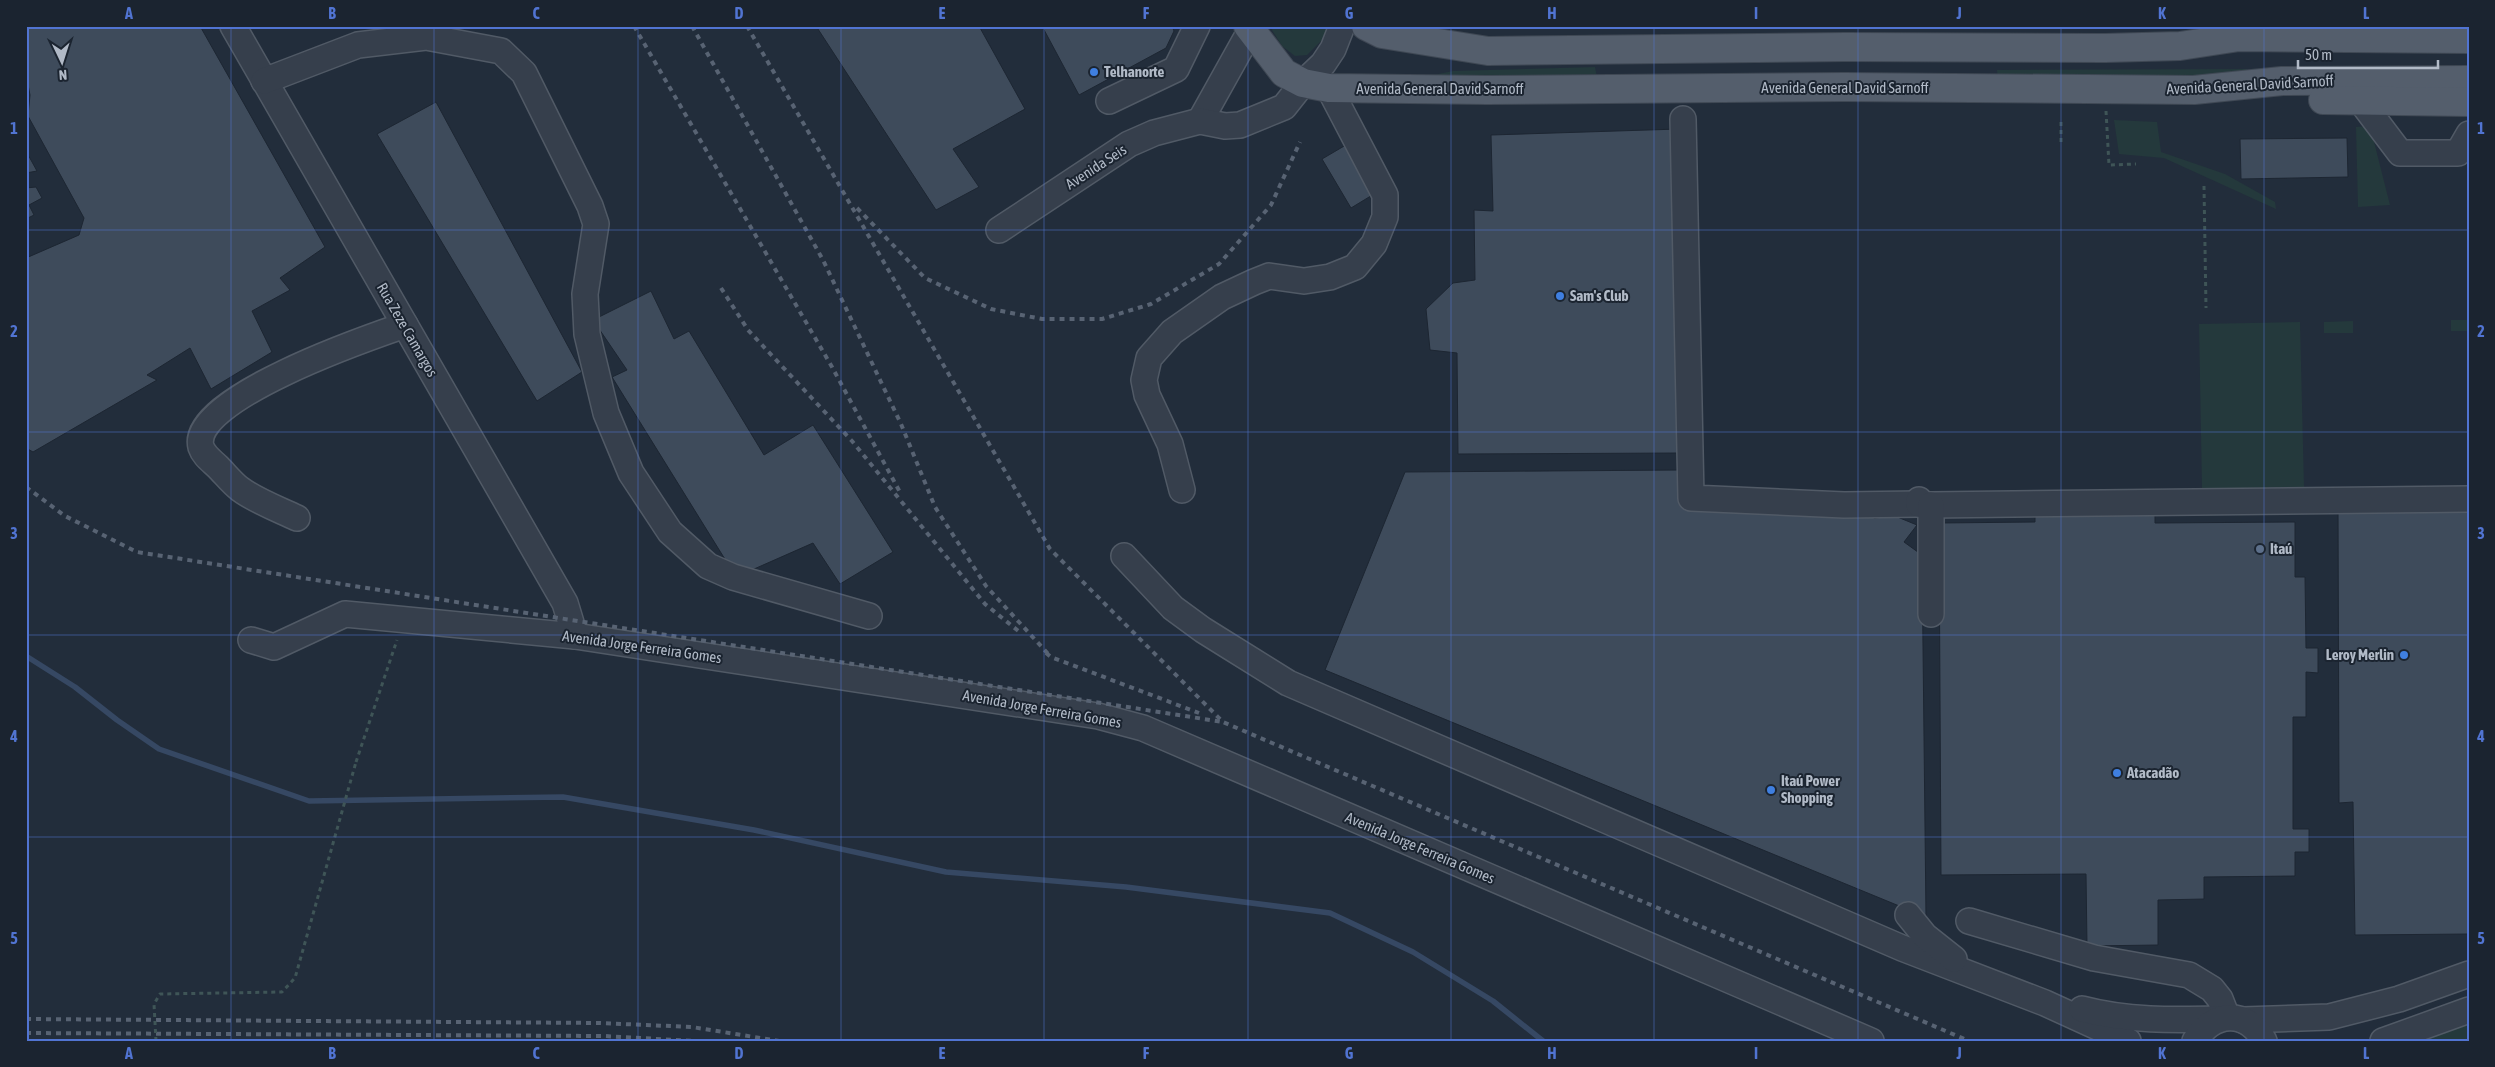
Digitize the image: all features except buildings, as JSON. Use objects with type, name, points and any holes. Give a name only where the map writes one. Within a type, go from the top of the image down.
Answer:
[{"type":"main road","points":[[1251,28],[1284,73],[1316,86]]},
{"type":"main road","name":"Avenida General David Sarnoff","points":[[1378,29],[1488,51],[2180,46],[2240,53],[2469,56]]},
{"type":"main road","name":"Avenida General David Sarnoff","points":[[2180,46],[2239,37],[2469,39]]},
{"type":"main road","name":"Avenida General David Sarnoff","points":[[1316,86],[2106,88],[2194,90],[2282,82],[2469,80]]},
{"type":"main road","points":[[2194,90],[2272,99],[2469,102]]},
{"type":"street","name":"Rua Zeze Camargos","points":[[232,26],[565,602],[575,636]]},
{"type":"street","points":[[1109,101],[1176,69],[1197,26]]},
{"type":"street","name":"Avenida Seis","points":[[999,230],[1129,144],[1154,133],[1200,121],[1225,126],[1240,125],[1257,120],[1284,107],[1316,86],[1323,64],[1333,49],[1342,26]]},
{"type":"street","points":[[1200,121],[1251,28]]},
{"type":"street","points":[[264,81],[358,45],[426,37],[501,50],[524,74],[590,206],[596,224],[585,294],[587,334],[606,413],[636,480],[670,532],[708,566],[748,582],[869,616]]},
{"type":"street","points":[[1182,490],[1170,444],[1147,395],[1144,380],[1149,358],[1172,332],[1222,297],[1254,282],[1269,276],[1304,281],[1330,278],[1355,267],[1374,244],[1385,217],[1385,195],[1316,86]]},
{"type":"street","points":[[2360,100],[2400,153],[2458,153],[2469,134]]},
{"type":"street","points":[[1683,119],[1691,498],[1844,505],[2469,499]]},
{"type":"street","points":[[297,518],[240,489],[205,455],[200,445],[205,428],[226,405],[274,378],[344,346],[405,325]]},
{"type":"street","points":[[1923,503],[1931,614]]},
{"type":"street","points":[[1124,556],[1173,608],[1203,630],[1288,683],[1902,948],[2045,1003],[2128,1041]]},
{"type":"street","name":"Avenida Jorge Ferreira Gomes","points":[[251,640],[274,647],[345,614],[575,636],[1098,716],[1142,728],[1871,1041]]},
{"type":"street","points":[[1908,916],[1924,936],[1973,974]]},
{"type":"street","points":[[1969,921],[2094,958],[2189,975],[2212,989],[2220,999],[2230,1019]]},
{"type":"street","points":[[2045,1003],[2065,1004],[2107,1016],[2175,1020],[2330,1017],[2399,999],[2469,974]]},
{"type":"street","points":[[2383,1041],[2469,1010]]},
{"type":"street","points":[[2195,1041],[2209,1024],[2230,1019],[2252,1025],[2264,1041]]},
{"type":"path","points":[[2106,88],[2109,164],[2136,164]]},
{"type":"path","points":[[2060,122],[2061,144]]},
{"type":"path","points":[[2204,186],[2206,308]]},
{"type":"path","points":[[156,1041],[154,1004],[160,994],[282,992],[295,978],[356,762],[403,621]]},
{"type":"green space","points":[[1273,26],[1326,26],[1326,36],[1307,55],[1295,56],[1282,46],[1272,30]]},
{"type":"green space","points":[[1595,67],[1598,83],[1414,79],[1453,71]]},
{"type":"green space","points":[[2247,69],[2246,76],[1998,82],[1997,70]]},
{"type":"green space","points":[[2114,120],[2157,122],[2161,152],[2225,174],[2275,202],[2276,209],[2164,158],[2119,154]]},
{"type":"green space","points":[[2370,126],[2390,205],[2358,207],[2356,127]]},
{"type":"green space","points":[[2451,320],[2469,320],[2469,331],[2451,331]]},
{"type":"green space","points":[[2353,321],[2353,333],[2324,333],[2324,322]]},
{"type":"green space","points":[[2300,322],[2304,487],[2202,489],[2199,324]]},
{"type":"green space","points":[[2469,1018],[2469,1041],[2417,1041]]},
{"type":"waterway","points":[[26,656],[75,687],[117,720],[159,749],[309,801],[563,797],[754,830],[946,872],[1126,887],[1330,913],[1413,952],[1493,1001],[1543,1041]]},
{"type":"railway","points":[[634,26],[832,367],[901,494]]},
{"type":"railway","points":[[692,26],[823,260],[901,424],[935,507],[986,586],[1051,657]]},
{"type":"railway","points":[[747,26],[1050,549],[1223,722],[1969,1041]]},
{"type":"railway","points":[[857,208],[925,278],[991,309],[1042,319],[1102,319],[1151,304],[1219,264],[1271,205],[1300,142]]},
{"type":"railway","points":[[721,288],[748,330],[852,441],[985,604],[1022,634]]},
{"type":"railway","points":[[26,487],[65,516],[137,552],[1223,722]]},
{"type":"railway","points":[[1046,653],[1051,657],[1199,713]]},
{"type":"railway","points":[[26,1019],[600,1023],[692,1027],[779,1041]]},
{"type":"railway","points":[[26,1033],[604,1036],[694,1041]]},
{"type":"place","name":"Telhanorte","points":[[1094,72]]},
{"type":"place","name":"Sam's Club","points":[[1560,296]]},
{"type":"place","name":"Itaú","points":[[2260,549]]},
{"type":"place","name":"Leroy Merlin","points":[[2404,655]]},
{"type":"place","name":"Atacadão","points":[[2117,773]]},
{"type":"place","name":"Itaú Power Shopping","points":[[1771,790]]}]
